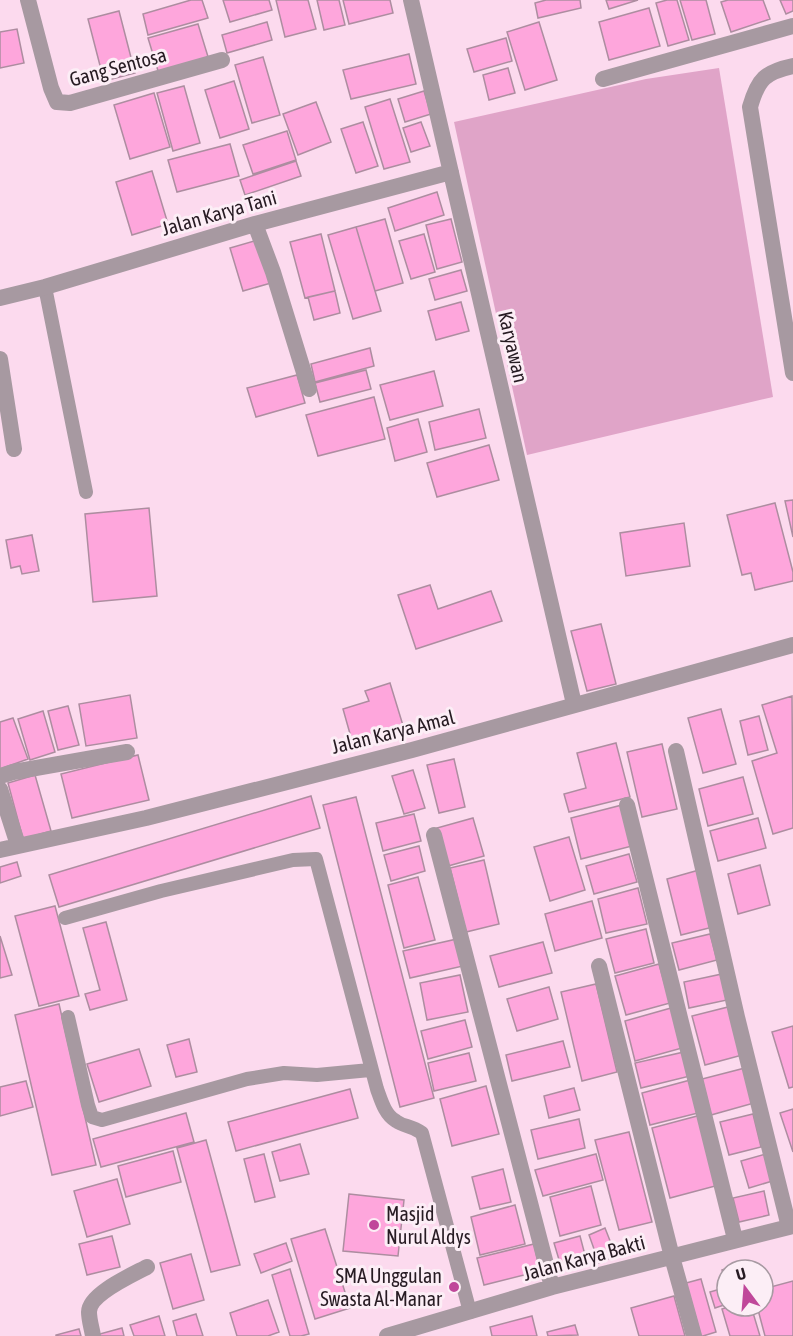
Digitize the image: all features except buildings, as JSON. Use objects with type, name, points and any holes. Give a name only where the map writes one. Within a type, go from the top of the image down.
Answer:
[{"type":"street","name":"Gang Sentosa","points":[[28,0],[51,88],[57,102],[70,103],[222,60]]},
{"type":"street","name":"Karyawan","points":[[411,0],[574,704]]},
{"type":"street","points":[[603,79],[793,26]]},
{"type":"street","points":[[793,66],[774,70],[762,79],[755,90],[750,107],[793,373]]},
{"type":"street","name":"Jalan Karya Tani","points":[[0,298],[45,287],[255,224],[451,172]]},
{"type":"street","points":[[255,224],[273,272],[309,389]]},
{"type":"street","points":[[0,359],[14,449]]},
{"type":"street","name":"Jalan Karya Amal","points":[[0,850],[146,818],[412,750],[793,645]]},
{"type":"street","points":[[676,751],[737,1017],[791,1226]]},
{"type":"street","points":[[0,776],[127,752]]},
{"type":"street","points":[[0,789],[18,845]]},
{"type":"street","points":[[627,805],[735,1239]]},
{"type":"street","points":[[434,835],[552,1287]]},
{"type":"street","points":[[599,966],[694,1336]]},
{"type":"street","name":"Jalan Karya Bakti","points":[[387,1336],[423,1331],[470,1312],[552,1287],[791,1226]]},
{"type":"street","points":[[93,1336],[89,1312],[91,1304],[98,1295],[147,1267]]},
{"type":"lane","points":[[45,287],[86,492]]},
{"type":"lane","points":[[65,918],[161,891],[293,860],[316,858],[339,939],[370,1070],[389,1115],[397,1122],[412,1126],[422,1133],[470,1312]]},
{"type":"lane","points":[[68,1017],[88,1106],[92,1117],[102,1120],[247,1079],[284,1073],[317,1075],[370,1070]]},
{"type":"shaded area","points":[[719,68],[773,397],[527,455],[454,122],[646,79]]},
{"type":"place","name":"Masjid Nurul Aldys","points":[[374,1225]]},
{"type":"place","name":"SMA Unggulan Swasta Al-Manar","points":[[454,1287]]}]
